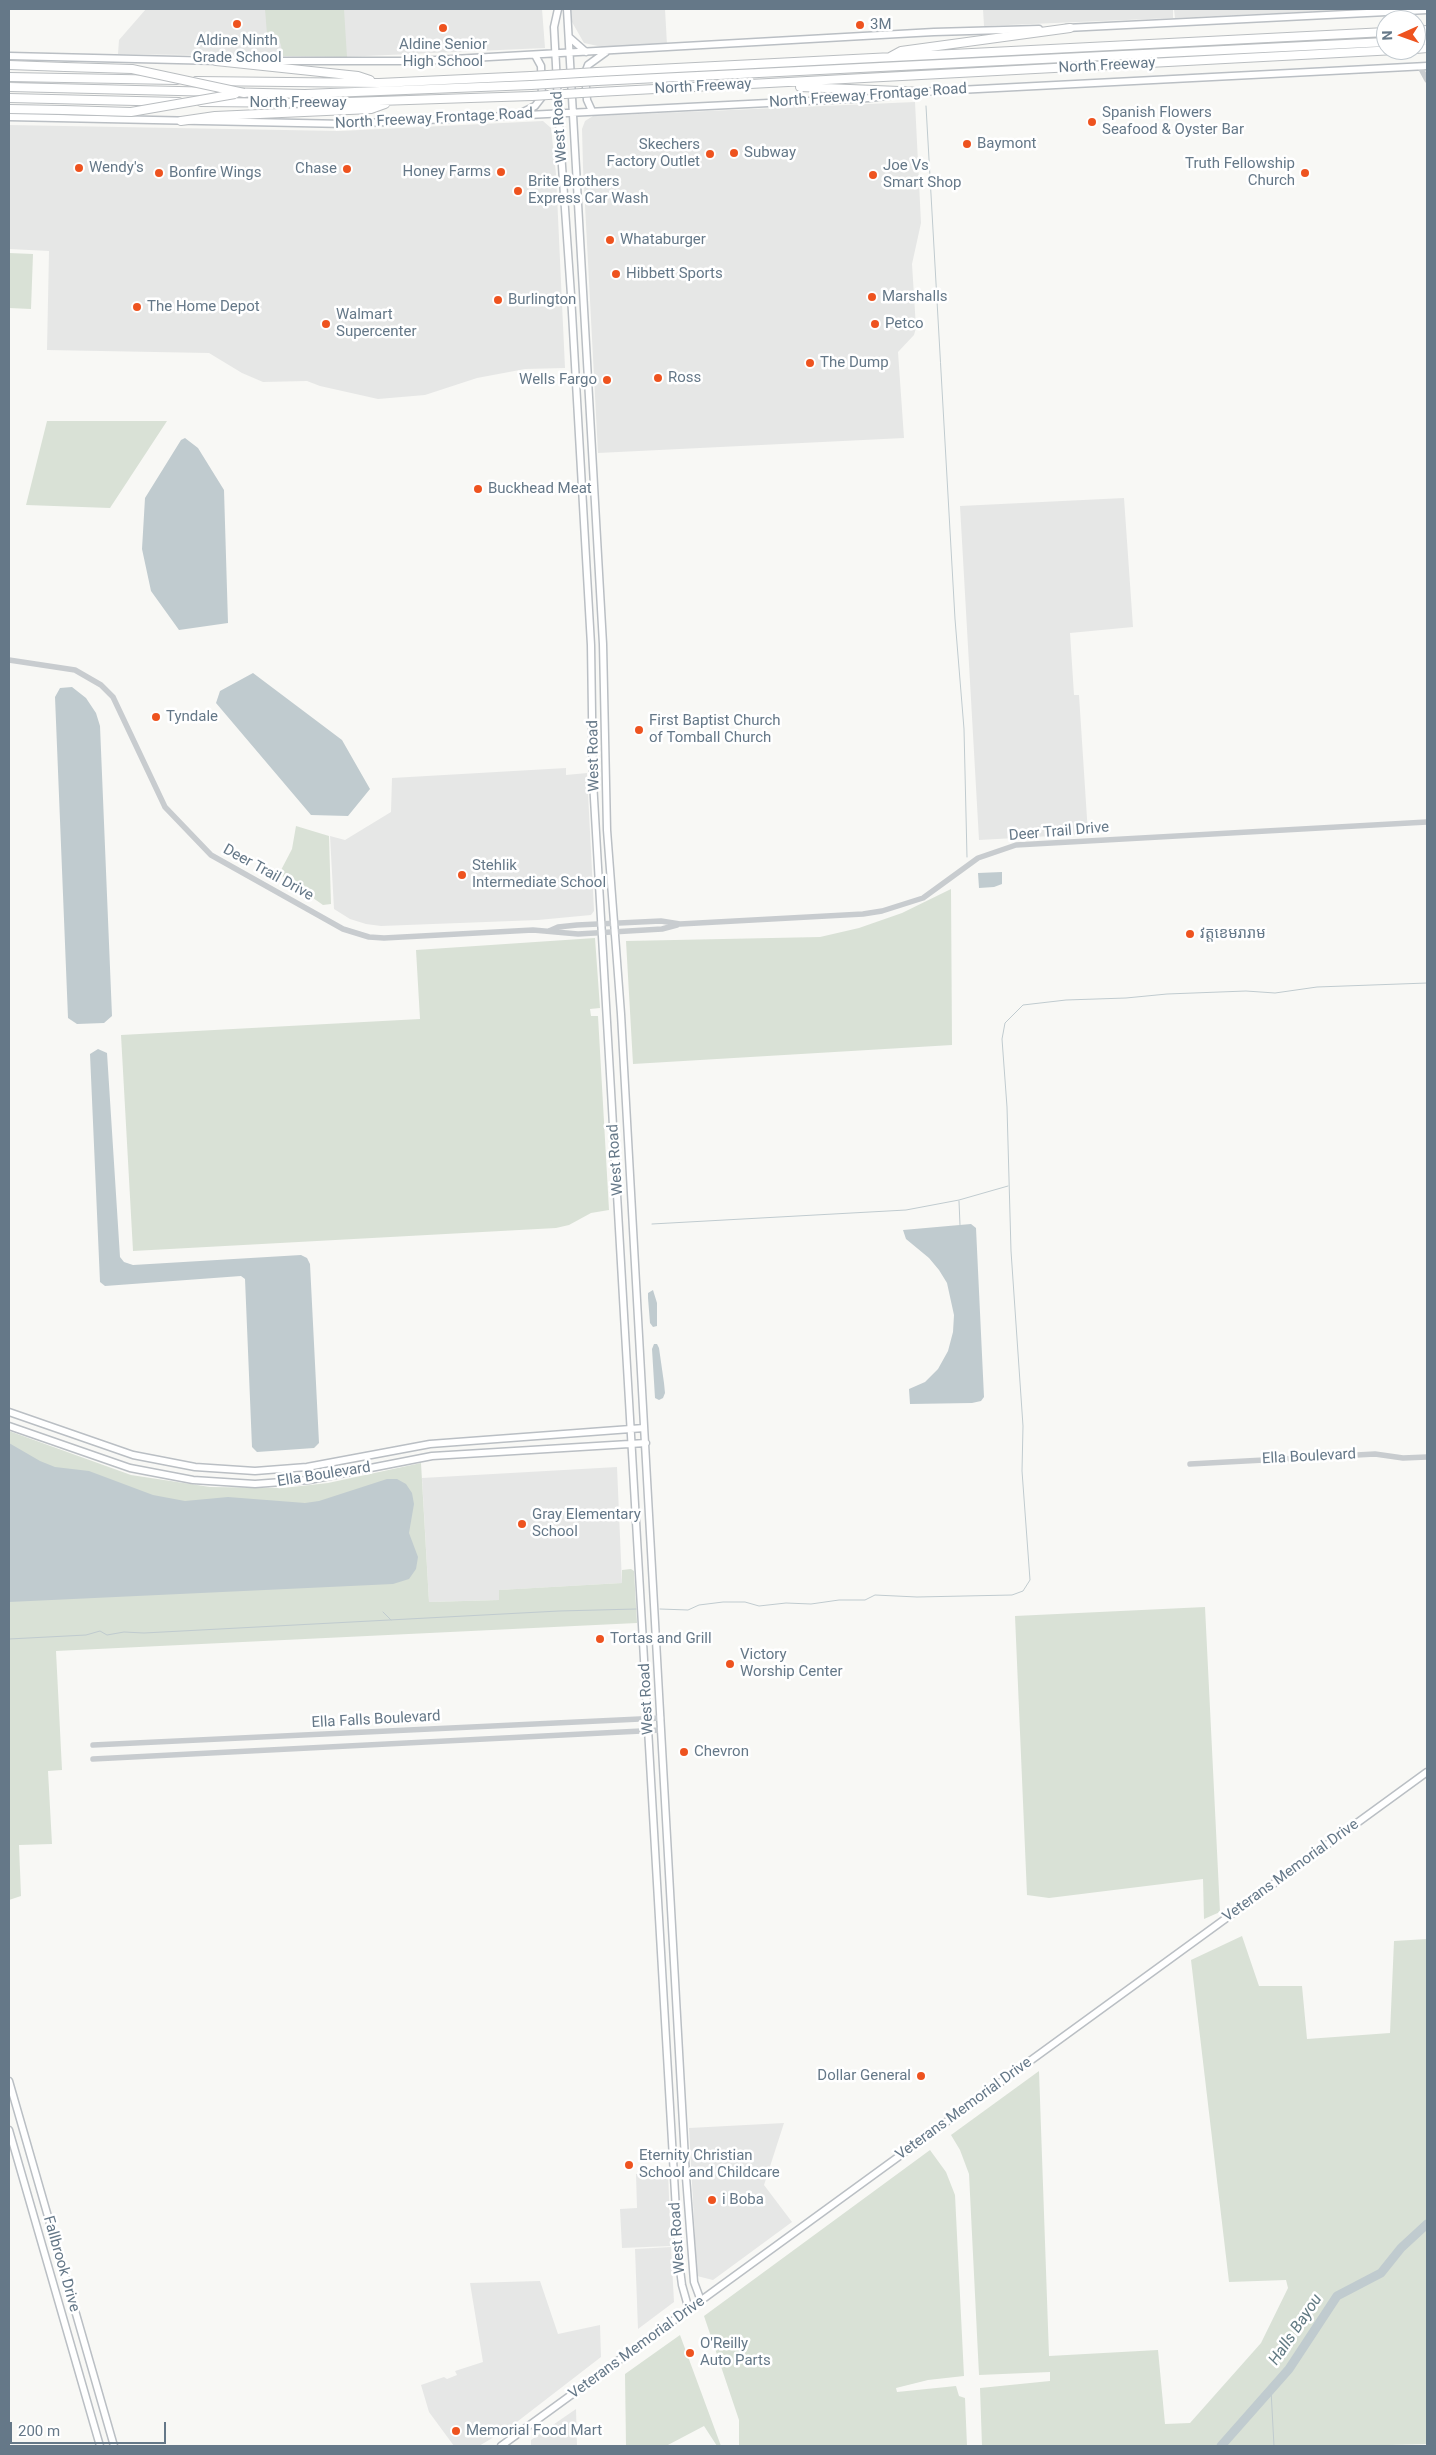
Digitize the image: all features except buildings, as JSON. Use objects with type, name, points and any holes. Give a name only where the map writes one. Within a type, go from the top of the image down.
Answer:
[{"type":"highway","points":[[887,58],[901,51],[1070,28]]},
{"type":"highway","name":"North Freeway","points":[[9,77],[379,82],[531,76],[1376,33]]},
{"type":"highway","name":"North Freeway","points":[[9,87],[305,94],[531,85],[1376,42]]},
{"type":"highway","name":"North Freeway","points":[[9,98],[244,103],[393,101],[532,96],[1376,51]]},
{"type":"highway","points":[[216,61],[358,76],[379,82]]},
{"type":"highway","points":[[9,65],[132,69],[244,93]]},
{"type":"highway","points":[[728,86],[924,92]]},
{"type":"highway","points":[[9,109],[131,112],[244,93]]},
{"type":"highway","points":[[181,121],[215,116],[371,109],[393,101]]},
{"type":"main road","name":"West Road","points":[[558,9],[554,27],[591,646],[594,738],[593,781],[603,924],[678,2246],[682,2285],[689,2310]]},
{"type":"main road","name":"West Road","points":[[567,9],[603,644],[607,830],[621,1011],[686,2177],[694,2282],[702,2301]]},
{"type":"main road","points":[[9,56],[352,62],[556,54],[934,32],[1070,28],[1427,10]]},
{"type":"main road","points":[[568,37],[586,52]]},
{"type":"main road","points":[[592,111],[586,100],[586,73],[588,65],[607,51]]},
{"type":"main road","points":[[518,115],[535,106],[542,97],[542,66],[535,55]]},
{"type":"main road","name":"North Freeway Frontage Road","points":[[9,118],[346,124],[860,98],[924,92],[1424,66]]},
{"type":"main road","points":[[567,225],[578,224]]},
{"type":"main road","points":[[571,295],[582,294]]},
{"type":"main road","points":[[591,646],[603,644]]},
{"type":"main road","points":[[594,738],[604,738]]},
{"type":"main road","points":[[597,830],[607,830]]},
{"type":"main road","points":[[608,1012],[621,1011]]},
{"type":"main road","points":[[617,1176],[629,1175]]},
{"type":"main road","points":[[622,1252],[633,1251]]},
{"type":"main road","name":"Ella Boulevard","points":[[9,1412],[133,1455],[174,1464],[220,1469],[288,1470],[427,1444],[644,1428]]},
{"type":"main road","name":"Ella Boulevard","points":[[9,1426],[130,1468],[172,1477],[219,1482],[289,1483],[430,1456],[521,1449],[646,1443]]},
{"type":"main road","points":[[520,1436],[521,1449]]},
{"type":"main road","points":[[427,1444],[430,1456]]},
{"type":"main road","points":[[219,1482],[220,1469]]},
{"type":"main road","name":"Veterans Memorial Drive","points":[[501,2446],[1427,1772]]},
{"type":"main road","points":[[654,1833],[667,1832]]},
{"type":"main road","points":[[659,1920],[673,1920]]},
{"type":"main road","name":"Fallbrook Drive","points":[[9,2081],[114,2446]]},
{"type":"main road","name":"Fallbrook Drive","points":[[9,2130],[100,2446]]},
{"type":"main road","points":[[674,2178],[686,2177]]},
{"type":"main road","points":[[678,2246],[691,2257]]},
{"type":"main road","points":[[66,2329],[79,2325]]},
{"type":"street","points":[[1424,66],[1427,80]]},
{"type":"street","name":"Deer Trail Drive","points":[[9,660],[75,670],[101,685],[113,697],[165,807],[211,855],[343,929],[369,937],[384,938],[533,930],[578,934],[662,929],[680,924]]},
{"type":"street","name":"Deer Trail Drive","points":[[549,931],[558,927],[614,923],[661,921],[680,924],[863,914],[895,909],[923,898],[978,858],[1016,845],[1427,822]]},
{"type":"street","name":"Ella Boulevard","points":[[1190,1464],[1375,1454],[1403,1458],[1427,1457]]},
{"type":"street","name":"Ella Falls Boulevard","points":[[93,1745],[660,1718]]},
{"type":"street","name":"Ella Falls Boulevard","points":[[94,1759],[661,1730]]},
{"type":"street","points":[[333,1734],[334,1748]]},
{"type":"street","points":[[221,1740],[221,1753]]},
{"type":"shaded area","points":[[146,9],[542,9],[545,48],[343,57],[118,54],[119,40]]},
{"type":"shaded area","points":[[265,9],[344,9],[347,57],[282,56],[281,45],[277,36],[267,34]]},
{"type":"shaded area","points":[[571,9],[665,9],[667,45],[607,48],[584,43],[572,22]]},
{"type":"shaded area","points":[[983,9],[1173,9],[1173,18],[984,26]]},
{"type":"shaded area","points":[[1174,9],[1362,9],[1175,18]]},
{"type":"shaded area","points":[[915,102],[921,223],[912,264],[916,328],[914,335],[898,352],[904,438],[598,453],[583,167],[582,129],[585,121],[593,116]]},
{"type":"shaded area","points":[[543,121],[551,128],[556,174],[565,368],[525,369],[477,378],[425,395],[378,399],[320,386],[307,381],[263,382],[242,373],[209,353],[47,350],[49,251],[9,249],[9,125],[340,131]]},
{"type":"shaded area","points":[[9,253],[33,254],[31,309],[9,308]]},
{"type":"shaded area","points":[[47,421],[167,421],[110,508],[26,505]]},
{"type":"shaded area","points":[[185,438],[198,448],[224,490],[228,623],[179,630],[151,591],[142,549],[145,498],[181,440]]},
{"type":"shaded area","points":[[1124,498],[1133,627],[1070,633],[1074,695],[1079,695],[1088,834],[979,840],[960,506]]},
{"type":"shaded area","points":[[253,673],[342,740],[370,789],[348,816],[311,815],[216,703],[220,691]]},
{"type":"shaded area","points":[[72,687],[86,698],[96,713],[100,726],[112,1016],[104,1023],[77,1024],[68,1018],[55,697],[60,688]]},
{"type":"shaded area","name":"Stehlik Intermediate School","points":[[566,768],[566,775],[587,773],[594,911],[591,915],[538,920],[381,926],[350,919],[334,909],[330,836],[345,840],[391,812],[392,778]]},
{"type":"shaded area","points":[[296,826],[329,836],[331,904],[323,905],[279,874],[292,849]]},
{"type":"shaded area","points":[[1002,872],[1002,884],[994,887],[979,888],[978,873]]},
{"type":"shaded area","points":[[951,889],[952,1045],[633,1064],[626,941],[820,937],[859,928],[902,913]]},
{"type":"shaded area","points":[[595,938],[600,1008],[590,1009],[591,1016],[598,1016],[609,1210],[591,1213],[569,1225],[556,1228],[133,1251],[121,1035],[420,1019],[416,950]]},
{"type":"shaded area","points":[[98,1049],[107,1053],[120,1257],[124,1262],[133,1265],[301,1255],[307,1258],[310,1264],[319,1443],[314,1448],[257,1452],[252,1447],[245,1279],[241,1276],[105,1286],[100,1282],[90,1054]]},
{"type":"shaded area","points":[[971,1224],[976,1228],[984,1397],[981,1401],[972,1403],[910,1404],[909,1389],[925,1382],[938,1369],[948,1351],[953,1332],[954,1315],[947,1283],[929,1258],[906,1239],[903,1230]]},
{"type":"shaded area","points":[[653,1290],[657,1303],[657,1326],[653,1327],[650,1323],[648,1293]]},
{"type":"shaded area","points":[[654,1344],[657,1344],[659,1348],[665,1393],[663,1398],[659,1400],[655,1398],[652,1349]]},
{"type":"shaded area","points":[[9,1431],[131,1475],[210,1487],[283,1488],[328,1483],[421,1463],[429,1602],[499,1600],[499,1590],[622,1583],[622,1570],[631,1569],[634,1571],[637,1623],[56,1651],[62,1770],[48,1771],[52,1844],[19,1845],[21,1896],[9,1900]]},
{"type":"shaded area","points":[[9,1443],[40,1461],[55,1467],[89,1471],[153,1495],[185,1501],[228,1497],[305,1503],[319,1501],[387,1479],[397,1479],[406,1484],[412,1493],[414,1504],[409,1533],[418,1557],[416,1569],[409,1579],[393,1584],[9,1602]]},
{"type":"shaded area","name":"Gray Elementary School","points":[[617,1467],[622,1583],[500,1590],[499,1600],[429,1602],[422,1478]]},
{"type":"shaded area","points":[[1205,1607],[1220,1912],[1204,1919],[1203,1879],[1049,1898],[1027,1895],[1015,1616]]},
{"type":"shaded area","points":[[1242,1936],[1259,1986],[1302,1986],[1307,2039],[1390,2033],[1394,1941],[1427,1939],[1427,2444],[1348,2446],[982,2446],[980,2388],[1050,2381],[1050,2372],[979,2375],[969,2174],[960,2150],[951,2135],[1039,2071],[1049,2356],[1158,2350],[1165,2424],[1190,2423],[1261,2343],[1288,2288],[1286,2280],[1229,2282],[1191,1960]]},
{"type":"shaded area","points":[[784,2123],[764,2185],[792,2222],[713,2280],[697,2276],[689,2128]]},
{"type":"shaded area","points":[[930,2150],[946,2172],[955,2195],[964,2376],[928,2380],[896,2388],[897,2392],[956,2386],[959,2396],[965,2398],[967,2446],[739,2446],[739,2420],[704,2316]]},
{"type":"shaded area","points":[[668,2172],[671,2246],[622,2248],[620,2209],[637,2208],[636,2174]]},
{"type":"shaded area","points":[[671,2247],[674,2302],[638,2329],[635,2249]]},
{"type":"shaded area","points":[[540,2281],[558,2334],[600,2325],[601,2357],[509,2428],[479,2446],[454,2446],[429,2412],[421,2385],[444,2377],[447,2379],[457,2375],[455,2371],[483,2362],[470,2283]]},
{"type":"shaded area","points":[[680,2335],[721,2446],[717,2446],[704,2426],[666,2446],[626,2446],[625,2374]]},
{"type":"shaded area","points":[[576,2409],[577,2446],[531,2446],[531,2440]]},
{"type":"waterway","points":[[926,106],[955,619],[964,729],[967,857]]},
{"type":"waterway","points":[[660,1609],[688,1610],[699,1605],[723,1602],[745,1602],[759,1606],[786,1603],[811,1604],[839,1600],[865,1600],[875,1595],[917,1597],[1012,1595],[1023,1591],[1030,1580],[1022,1471],[1023,1426],[1011,1251],[1007,1107],[1002,1039],[1005,1023],[1023,1005],[1066,1000],[1126,998],[1167,994],[1246,991],[1275,993],[1317,987],[1427,983]]},
{"type":"waterway","points":[[652,1224],[906,1210],[959,1200],[1008,1186]]},
{"type":"waterway","points":[[959,1201],[960,1225]]},
{"type":"waterway","points":[[9,1639],[86,1635],[100,1631],[107,1635],[124,1632],[144,1633],[559,1611],[636,1609]]},
{"type":"waterway","points":[[383,1612],[391,1620]]},
{"type":"waterway","name":"Halls Bayou","points":[[1221,2446],[1289,2369],[1337,2296],[1381,2273],[1401,2248],[1427,2224]]},
{"type":"waterway","points":[[1271,2390],[1274,2446]]},
{"type":"place","name":"Aldine Ninth Grade School","points":[[237,24]]},
{"type":"place","name":"3M","points":[[860,25]]},
{"type":"place","name":"Aldine Senior High School","points":[[443,28]]},
{"type":"place","name":"Spanish Flowers Seafood & Oyster Bar","points":[[1092,122]]},
{"type":"place","name":"Baymont","points":[[967,144]]},
{"type":"place","name":"Subway","points":[[734,153]]},
{"type":"place","name":"Skechers Factory Outlet","points":[[710,154]]},
{"type":"place","name":"Wendy's","points":[[79,168]]},
{"type":"place","name":"Chase","points":[[347,169]]},
{"type":"place","name":"Honey Farms","points":[[501,172]]},
{"type":"place","name":"Bonfire Wings","points":[[159,173]]},
{"type":"place","name":"Truth Fellowship Church","points":[[1305,173]]},
{"type":"place","name":"Joe Vs Smart Shop","points":[[873,175]]},
{"type":"place","name":"Brite Brothers Express Car Wash","points":[[518,191]]},
{"type":"place","name":"Whataburger","points":[[610,240]]},
{"type":"place","name":"Hibbett Sports","points":[[616,274]]},
{"type":"place","name":"Marshalls","points":[[872,297]]},
{"type":"place","name":"Burlington","points":[[498,300]]},
{"type":"place","name":"The Home Depot","points":[[137,307]]},
{"type":"place","name":"Walmart Supercenter","points":[[326,324]]},
{"type":"place","name":"Petco","points":[[875,324]]},
{"type":"place","name":"The Dump","points":[[810,363]]},
{"type":"place","name":"Ross","points":[[658,378]]},
{"type":"place","name":"Wells Fargo","points":[[607,380]]},
{"type":"place","name":"Buckhead Meat","points":[[478,489]]},
{"type":"place","name":"Tyndale","points":[[156,717]]},
{"type":"place","name":"First Baptist Church of Tomball Church","points":[[639,730]]},
{"type":"place","name":"Stehlik Intermediate School","points":[[462,875]]},
{"type":"place","name":"វត្តខេមរារាម","points":[[1190,934]]},
{"type":"place","name":"Gray Elementary School","points":[[522,1524]]},
{"type":"place","name":"Tortas and Grill","points":[[600,1639]]},
{"type":"place","name":"Victory Worship Center","points":[[730,1664]]},
{"type":"place","name":"Chevron","points":[[684,1752]]},
{"type":"place","name":"Dollar General","points":[[921,2076]]},
{"type":"place","name":"Eternity Christian School and Childcare","points":[[629,2165]]},
{"type":"place","name":"i Boba","points":[[712,2200]]},
{"type":"place","name":"O'Reilly Auto Parts","points":[[690,2353]]},
{"type":"place","name":"Memorial Food Mart","points":[[456,2431]]}]
